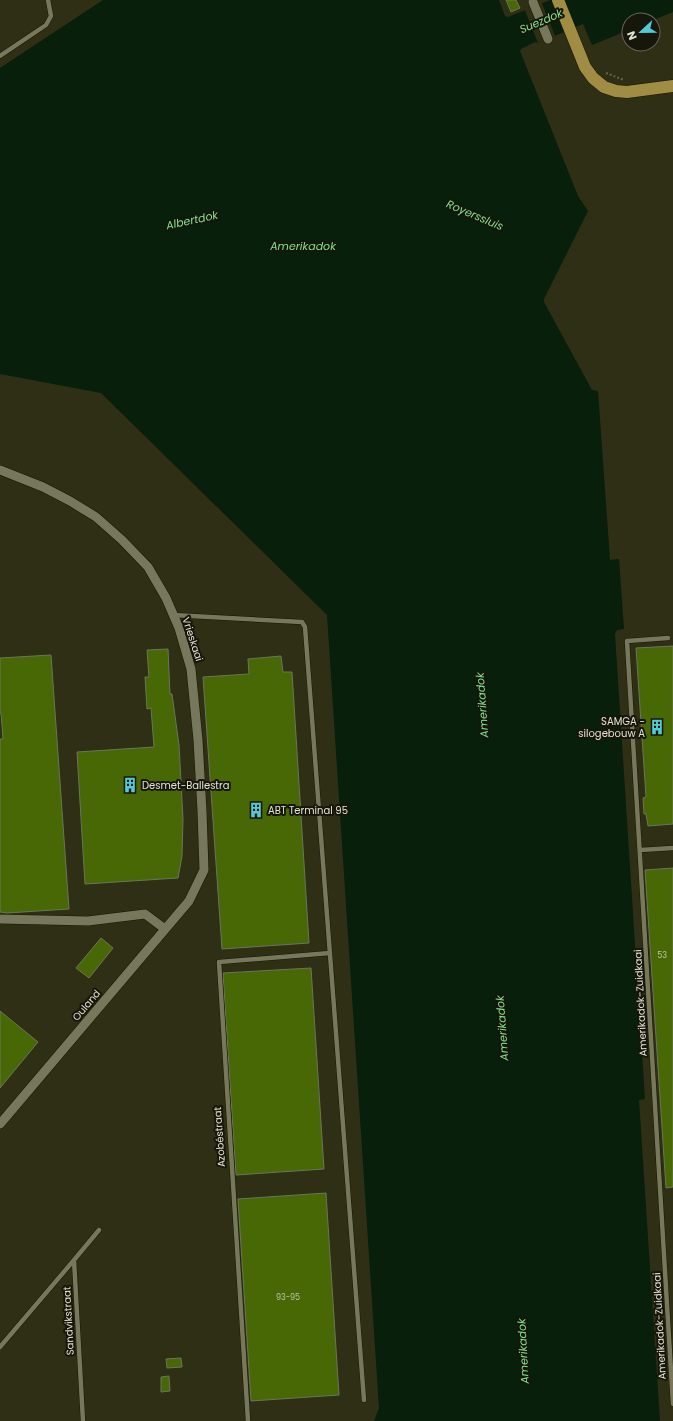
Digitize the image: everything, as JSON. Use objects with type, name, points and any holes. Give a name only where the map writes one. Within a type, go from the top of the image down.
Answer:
[{"type":"main road","points":[[558,0],[585,67],[593,78],[604,86],[616,91],[640,91],[673,86]]},
{"type":"street","points":[[533,2],[548,39]]},
{"type":"street","name":"Vrieskaai","points":[[0,470],[70,501],[96,517],[122,540],[148,567],[166,598],[179,628],[191,669],[202,811],[204,870],[189,901]]},
{"type":"street","name":"Ouland","points":[[0,1124],[189,901]]},
{"type":"street","points":[[0,919],[88,921],[145,914],[165,929]]},
{"type":"lane","points":[[0,56],[46,25],[51,16],[48,0]]},
{"type":"lane","points":[[173,615],[302,622],[305,627],[364,1400]]},
{"type":"lane","name":"Amerikadok-Zuidkaai","points":[[668,638],[627,641],[673,1404]]},
{"type":"lane","points":[[640,850],[673,848]]},
{"type":"lane","name":"Azobéstraat","points":[[248,1421],[219,962],[330,953]]},
{"type":"lane","points":[[0,1347],[99,1230]]},
{"type":"lane","name":"Sandvikstraat","points":[[74,1260],[83,1421]]},
{"type":"path","points":[[604,72],[616,78],[625,80]]},
{"type":"water","name":"Amerikadok","points":[[103,0],[499,0],[505,16],[508,17],[550,0],[673,0],[673,12],[661,17],[661,12],[621,12],[621,33],[592,45],[583,24],[538,43],[535,42],[521,49],[520,51],[578,196],[588,211],[544,299],[544,302],[592,390],[598,391],[610,560],[619,559],[624,629],[617,630],[615,634],[645,1099],[639,1100],[660,1421],[374,1421],[379,1408],[327,615],[101,393],[0,374],[0,68]]},
{"type":"pier","points":[[541,1],[555,36],[538,43],[524,8]]},
{"type":"building","points":[[506,0],[516,0],[520,8],[511,12]]},
{"type":"building","name":"SAMGA - silogebouw A","points":[[673,646],[673,824],[648,826],[646,814],[644,814],[643,798],[646,797],[636,648]]},
{"type":"building","name":"Desmet-Ballestra","points":[[168,649],[170,694],[172,694],[179,745],[183,819],[182,856],[178,878],[85,884],[77,752],[154,747],[151,708],[147,709],[145,677],[149,677],[147,650]]},
{"type":"building","points":[[51,655],[69,909],[7,913],[0,912],[0,739],[3,739],[0,713],[0,658]]},
{"type":"building","name":"ABT Terminal 95","points":[[281,656],[283,672],[292,672],[309,943],[222,949],[203,677],[249,674],[248,659]]},
{"type":"building","points":[[673,868],[673,1187],[666,1188],[645,870]]},
{"type":"building","points":[[101,938],[113,948],[89,978],[76,968]]},
{"type":"building","points":[[311,968],[324,1169],[236,1175],[223,973]]},
{"type":"building","points":[[0,1011],[38,1042],[0,1088]]},
{"type":"building","points":[[326,1193],[339,1395],[251,1401],[238,1199]]},
{"type":"building","points":[[181,1358],[182,1367],[167,1368],[166,1359]]},
{"type":"building","points":[[169,1376],[170,1391],[161,1392],[161,1377]]},
{"type":"place","name":"SAMGA - silogebouw A","points":[[657,727]]},
{"type":"place","name":"Desmet-Ballestra","points":[[130,785]]},
{"type":"place","name":"ABT Terminal 95","points":[[256,810]]},
{"type":"water label","name":"Suezdok","points":[[541,21]]},
{"type":"water label","name":"Royerssluis","points":[[475,215]]},
{"type":"water label","name":"Albertdok","points":[[192,220]]}]
